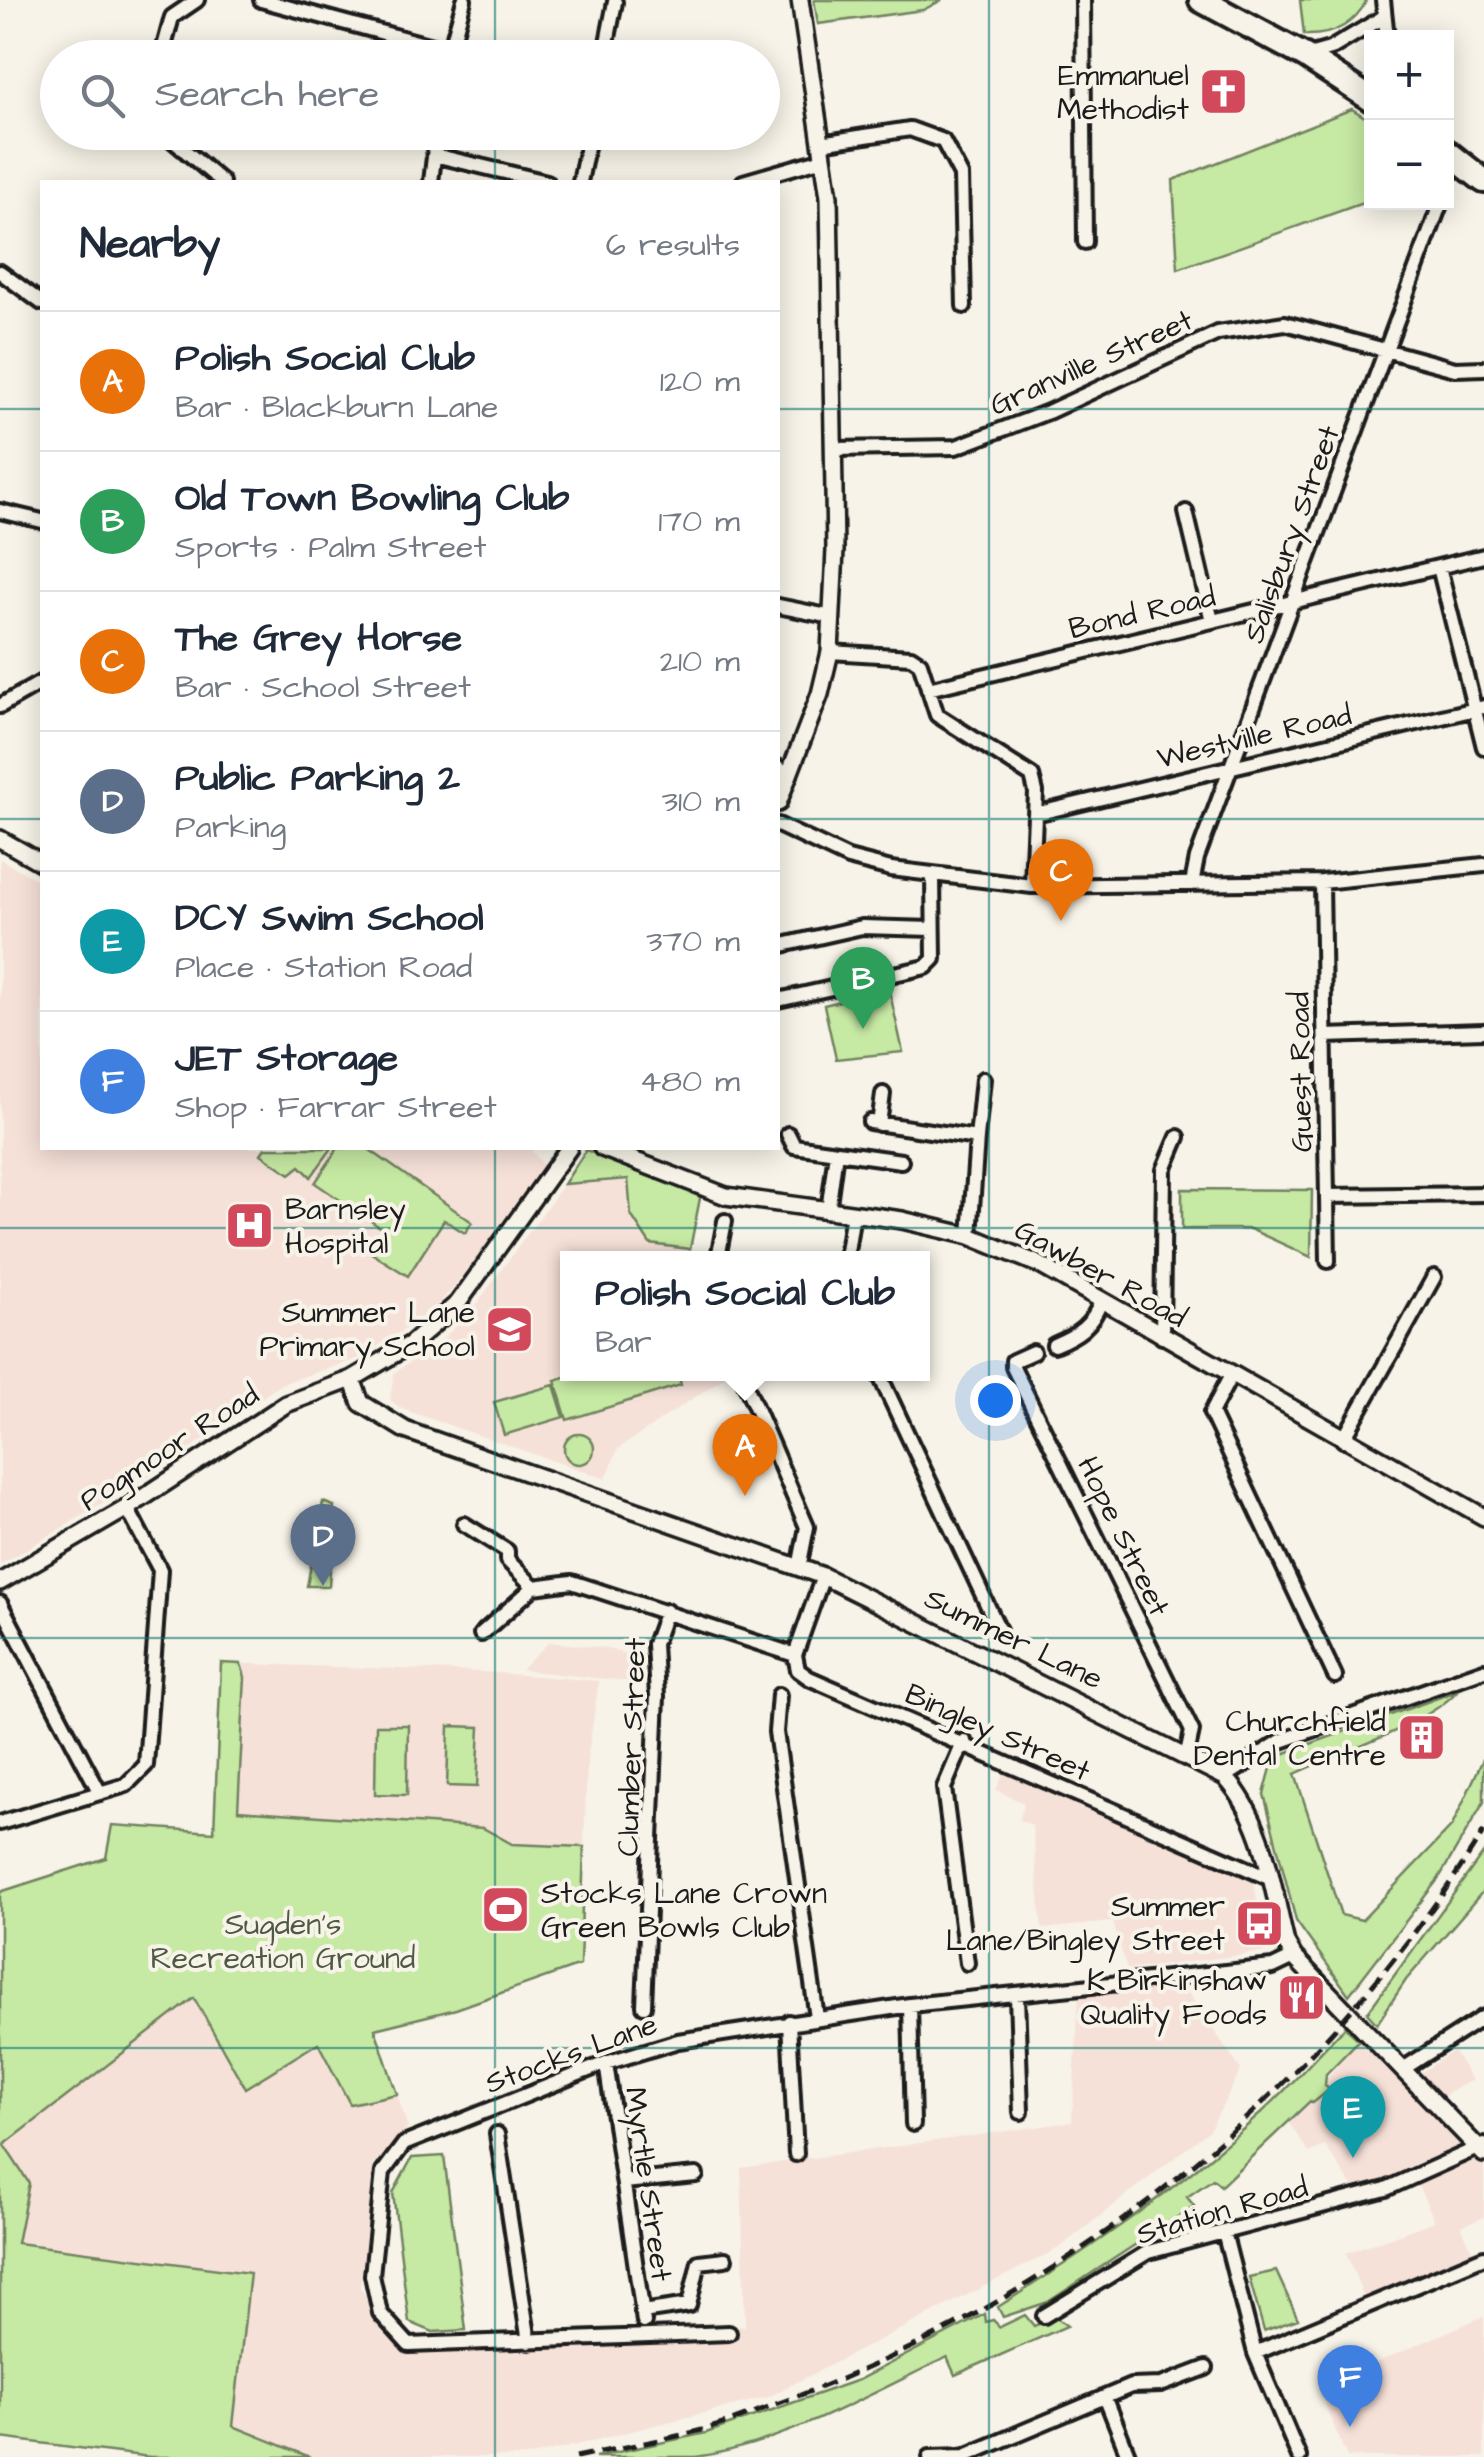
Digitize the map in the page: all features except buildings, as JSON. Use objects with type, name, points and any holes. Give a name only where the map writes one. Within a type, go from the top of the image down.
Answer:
[{"type":"highway","points":[[1201,0],[1304,56],[1364,95]]},
{"type":"highway","points":[[1454,157],[1483,179]]},
{"type":"street","points":[[166,40],[172,17],[197,0]]},
{"type":"street","points":[[261,0],[401,40]]},
{"type":"street","points":[[454,40],[464,0]]},
{"type":"street","points":[[784,771],[830,652],[832,617],[834,450],[829,197],[800,0]]},
{"type":"street","points":[[1083,0],[1084,242]]},
{"type":"street","points":[[1383,0],[1385,30]]},
{"type":"street","points":[[608,40],[615,2]]},
{"type":"street","points":[[1304,56],[1330,49],[1382,18]]},
{"type":"street","points":[[748,180],[822,151],[910,129],[942,141],[961,175],[964,306]]},
{"type":"street","points":[[184,150],[220,180]]},
{"type":"street","points":[[432,180],[435,150]]},
{"type":"street","points":[[580,180],[586,150]]},
{"type":"street","points":[[434,155],[540,180]]},
{"type":"street","name":"Salisbury Street","points":[[1192,884],[1196,858],[1439,210]]},
{"type":"street","points":[[0,272],[40,302]]},
{"type":"street","name":"Granville Street","points":[[834,450],[956,447],[1048,412],[1218,333],[1285,323],[1455,369],[1484,368]]},
{"type":"street","points":[[0,511],[40,521]]},
{"type":"street","points":[[1186,512],[1212,621]]},
{"type":"street","name":"Bond Road","points":[[928,689],[1484,556]]},
{"type":"street","points":[[1440,566],[1479,708],[1484,747]]},
{"type":"street","points":[[780,606],[832,617]]},
{"type":"street","points":[[830,652],[912,657],[920,663],[938,716],[1032,776],[1032,886]]},
{"type":"street","points":[[0,706],[40,683]]},
{"type":"street","name":"Westville Road","points":[[1035,814],[1479,708]]},
{"type":"street","points":[[780,827],[848,858],[933,876],[1032,886],[1322,882],[1484,864]]},
{"type":"street","points":[[0,839],[40,862]]},
{"type":"street","points":[[780,1000],[926,967],[934,959],[933,876]]},
{"type":"street","name":"Guest Road","points":[[1322,882],[1328,1261]]},
{"type":"street","points":[[780,946],[862,927],[932,929]]},
{"type":"street","points":[[1325,1036],[1484,1031]]},
{"type":"street","points":[[970,1236],[983,1080]]},
{"type":"street","points":[[883,1094],[875,1123],[977,1138]]},
{"type":"street","points":[[788,1134],[794,1146],[901,1161]]},
{"type":"street","points":[[1162,1337],[1164,1170],[1178,1137]]},
{"type":"street","name":"Pogmoor Road","points":[[0,1582],[127,1508],[286,1404],[352,1379],[411,1344],[458,1303],[568,1150]]},
{"type":"street","name":"Gawber Road","points":[[607,1150],[726,1196],[853,1213],[970,1236],[1038,1264],[1230,1377],[1484,1517]]},
{"type":"street","points":[[828,1211],[836,1152]]},
{"type":"street","points":[[1327,1196],[1484,1194]]},
{"type":"street","points":[[847,1251],[853,1213]]},
{"type":"street","points":[[719,1251],[725,1221]]},
{"type":"street","points":[[1343,1440],[1434,1276]]},
{"type":"street","points":[[1054,1345],[1078,1334],[1094,1319],[1101,1301]]},
{"type":"street","name":"Hope Street","points":[[1034,1352],[1013,1361],[1013,1366],[1192,1731],[1188,1754]]},
{"type":"street","points":[[1230,1377],[1211,1413],[1335,1676]]},
{"type":"street","name":"Summer Lane","points":[[352,1379],[360,1403],[405,1430],[823,1576],[1188,1754],[1225,1777],[1239,1792],[1254,1822],[1294,1957],[1482,2149]]},
{"type":"street","points":[[744,1381],[806,1527],[799,1568]]},
{"type":"street","points":[[883,1381],[999,1630]]},
{"type":"street","points":[[0,1823],[136,1780],[146,1765],[160,1570],[127,1508]]},
{"type":"street","points":[[464,1524],[506,1552],[507,1560],[534,1587]]},
{"type":"street","points":[[481,1634],[534,1587],[572,1582],[795,1654],[823,1576]]},
{"type":"street","points":[[0,1604],[100,1793]]},
{"type":"street","name":"Clumber Street","points":[[644,2006],[656,1714],[654,1644],[666,1611]]},
{"type":"street","name":"Bingley Street","points":[[795,1654],[798,1670],[810,1678],[1270,1878]]},
{"type":"street","points":[[1225,1777],[1281,1742],[1484,1670]]},
{"type":"street","points":[[779,1694],[776,1732],[817,2018]]},
{"type":"street","points":[[964,1742],[944,1788],[967,1963]]},
{"type":"street","name":"Stocks Lane","points":[[729,2333],[409,2345],[380,2313],[372,2275],[382,2172],[404,2144],[606,2063],[678,2041],[910,2005],[1274,1967],[1294,1957]]},
{"type":"street","points":[[1018,1996],[1021,2112]]},
{"type":"street","points":[[910,2005],[913,2124]]},
{"type":"street","points":[[1403,2069],[1484,2017]]},
{"type":"street","points":[[789,2022],[796,2154]]},
{"type":"street","name":"Myrtle Street","points":[[606,2063],[643,2317],[689,2305],[700,2262],[724,2259]]},
{"type":"street","points":[[497,2134],[529,2342]]},
{"type":"street","name":"Station Road","points":[[1044,2316],[1148,2252],[1386,2189],[1482,2149]]},
{"type":"street","points":[[624,2182],[696,2175]]},
{"type":"street","points":[[1224,2232],[1255,2353],[1299,2457]]},
{"type":"street","points":[[1255,2353],[1484,2257]]},
{"type":"street","points":[[930,2457],[965,2456],[1132,2386],[1161,2386],[1206,2368]]},
{"type":"street","points":[[1106,2398],[1128,2457]]},
{"type":"shaded area","name":"Barnsley Hospital","points":[[0,859],[40,882],[40,1150],[532,1150],[544,1166],[456,1285],[429,1314],[357,1359],[281,1384],[173,1461],[0,1565]]},
{"type":"shaded area","name":"Summer Lane Primary School","points":[[628,1179],[631,1215],[650,1244],[690,1249],[560,1251],[560,1381],[719,1381],[618,1449],[606,1479],[399,1408],[390,1399],[394,1373],[436,1345],[470,1313],[564,1184]]},
{"type":"shaded area","points":[[549,1642],[606,1648],[632,1656],[645,1665],[643,1683],[521,1670]]},
{"type":"shaded area","points":[[221,1663],[484,1672],[599,1681],[587,1761],[584,1847],[214,1832]]},
{"type":"shaded area","points":[[1004,1772],[1254,1882],[1265,1952],[1127,1970],[1113,1922],[1042,1929],[1032,1825],[1019,1820],[1024,1803],[996,1790]]},
{"type":"shaded area","points":[[1180,1981],[1241,2070],[1210,2130],[1059,2248],[768,2397],[528,2457],[310,2457],[233,2427],[250,2273],[16,2243],[29,2183],[4,2145],[194,1998],[318,2042],[350,2104],[397,2094],[408,2128],[374,2165],[360,2287],[392,2341],[745,2326],[741,2168],[1072,2122],[1079,1995]]},
{"type":"shaded area","points":[[1362,2036],[1484,2163],[1484,2217],[1461,2226],[1473,2252],[1364,2298],[1346,2253],[1435,2221],[1411,2171],[1356,2191],[1325,2146],[1309,2153],[1289,2123]]},
{"type":"shaded area","points":[[1453,2051],[1472,2080],[1443,2096],[1421,2073]]},
{"type":"shaded area","points":[[1484,2316],[1484,2457],[1347,2457],[1318,2388]]},
{"type":"green space","points":[[814,0],[942,0],[923,10],[818,24]]},
{"type":"green space","points":[[1300,0],[1367,0],[1356,16],[1341,27],[1304,35]]},
{"type":"green space","points":[[1352,109],[1364,117],[1364,203],[1178,269],[1173,180]]},
{"type":"green space","points":[[889,989],[903,1052],[836,1059],[824,1005]]},
{"type":"green space","points":[[264,1150],[331,1150],[311,1177],[300,1166],[290,1174],[261,1154]]},
{"type":"green space","points":[[337,1150],[370,1150],[472,1222],[465,1233],[444,1220],[408,1276],[370,1252],[384,1230],[315,1183]]},
{"type":"green space","points":[[586,1150],[701,1193],[690,1249],[650,1244],[631,1215],[628,1179],[564,1184]]},
{"type":"green space","points":[[1182,1189],[1312,1190],[1311,1257],[1250,1229],[1182,1229]]},
{"type":"green space","points":[[555,1380],[680,1381],[681,1385],[567,1420]]},
{"type":"green space","points":[[554,1385],[564,1417],[504,1435],[494,1402]]},
{"type":"green space","points":[[579,1434],[593,1443],[594,1449],[585,1463],[579,1464],[565,1455],[564,1449],[573,1435]]},
{"type":"green space","points":[[323,1502],[334,1506],[329,1586],[307,1586]]},
{"type":"green space","name":"Sugden's Recreation Ground","points":[[221,1663],[241,1664],[245,1677],[238,1810],[483,1828],[512,1844],[584,1847],[580,1965],[456,2009],[375,2029],[397,2094],[350,2104],[318,2043],[245,2088],[194,1998],[4,2145],[29,2183],[17,2243],[250,2273],[233,2426],[310,2457],[150,2457],[0,2438],[0,1892],[106,1858],[112,1825],[214,1832]]},
{"type":"green space","points":[[1457,1691],[1405,1726],[1295,1774],[1341,1915],[1362,1920],[1452,1826],[1484,1757],[1484,1802],[1439,1878],[1349,1995],[1296,1921],[1264,1794],[1274,1757]]},
{"type":"green space","points":[[376,1725],[408,1725],[407,1795],[375,1794]]},
{"type":"green space","points":[[449,1726],[480,1727],[477,1787],[447,1786]]},
{"type":"green space","points":[[1484,1852],[1484,1890],[1406,1980],[1377,2024],[1367,2013]]},
{"type":"green space","points":[[1345,2027],[1359,2040],[1326,2074],[1325,2085],[1329,2090],[1313,2103],[1310,2101],[1221,2186],[1213,2179],[1187,2197],[1194,2206],[1048,2302],[1003,2317],[998,2307],[1132,2217],[1228,2142]]},
{"type":"green space","points":[[444,2156],[466,2330],[433,2332],[409,2322],[393,2193],[412,2158]]},
{"type":"green space","points":[[1276,2271],[1298,2319],[1264,2331],[1249,2277]]},
{"type":"green space","points":[[985,2314],[986,2322],[993,2320],[1000,2327],[1025,2315],[1034,2326],[1055,2317],[1067,2326],[955,2375],[947,2357],[793,2430],[728,2451],[696,2457],[595,2457],[706,2433],[858,2380]]},
{"type":"railway","points":[[576,2457],[724,2424],[893,2356],[994,2304],[1091,2242],[1183,2173],[1269,2097],[1348,2014],[1420,1925],[1484,1831]]},
{"type":"place","name":"Emmanuel Methodist","points":[[1224,92]]},
{"type":"place","name":"The Grey Horse","points":[[1061,921]]},
{"type":"place","name":"Old Town Bowling Club","points":[[863,1029]]},
{"type":"place","name":"Barnsley Hospital","points":[[250,1226]]},
{"type":"place","name":"Summer Lane Primary School","points":[[510,1329]]},
{"type":"place","name":"Polish Social Club","points":[[745,1496]]},
{"type":"place","name":"Public Parking 2","points":[[323,1586]]},
{"type":"place","name":"Churchfield Dental Centre","points":[[1421,1738]]},
{"type":"place","name":"Stocks Lane Crown Green Bowls Club","points":[[506,1910]]},
{"type":"place","name":"Summer Lane/Bingley Street","points":[[1260,1923]]},
{"type":"place","name":"K Birkinshaw Quality Foods","points":[[1302,1997]]},
{"type":"place","name":"DCY Swim School","points":[[1353,2158]]},
{"type":"place","name":"JET Storage","points":[[1350,2427]]}]
